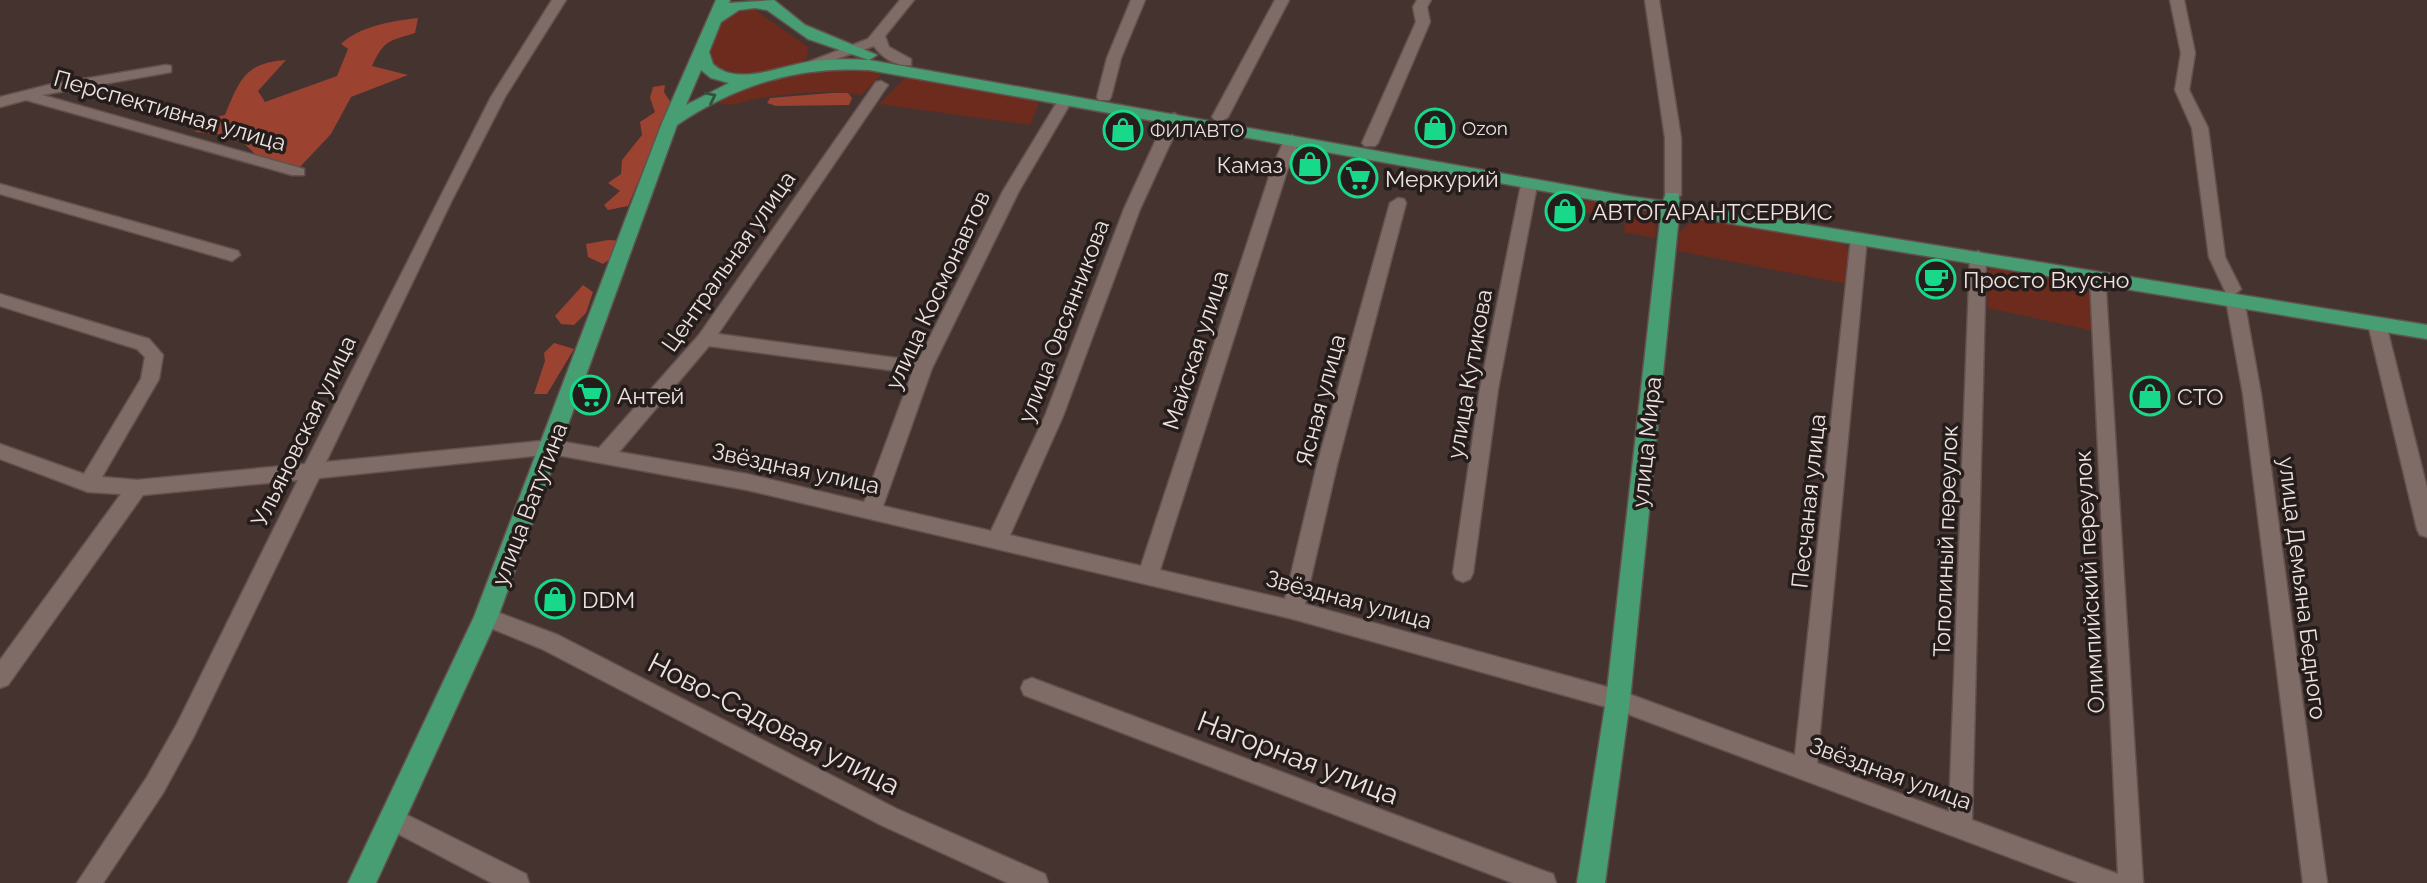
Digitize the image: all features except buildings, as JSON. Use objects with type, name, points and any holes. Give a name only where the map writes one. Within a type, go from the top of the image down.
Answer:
[{"type":"main road","name":"улица Ватутина","points":[[362,883],[486,617],[552,447],[670,123],[723,0]]},
{"type":"main road","points":[[714,20],[724,11],[741,3],[769,3],[807,33],[852,51],[906,62],[1370,143],[1859,238],[2099,278],[2233,294],[2427,332]]},
{"type":"main road","points":[[807,33],[817,48],[816,56],[810,64]]},
{"type":"main road","points":[[701,51],[705,68],[715,75],[733,79],[757,78]]},
{"type":"main road","points":[[670,123],[709,98],[757,78],[810,64],[869,65],[1529,184],[1672,202],[2233,294],[2427,322]]},
{"type":"main road","name":"улица Мира","points":[[1591,883],[1618,700],[1672,202]]},
{"type":"street","name":"Ульяновская улица","points":[[89,883],[155,785],[185,731],[309,472],[498,97],[559,0]]},
{"type":"street","points":[[810,64],[852,51],[882,33],[907,0]]},
{"type":"street","points":[[1104,97],[1114,58],[1138,0]]},
{"type":"street","points":[[1220,117],[1282,0]]},
{"type":"street","points":[[1370,143],[1423,22],[1420,7],[1424,0]]},
{"type":"street","name":"улица Мира","points":[[1652,0],[1673,138],[1672,202]]},
{"type":"street","name":"улица Демьяна Бедного","points":[[2177,0],[2188,53],[2182,89],[2200,128],[2217,257],[2233,294],[2252,394],[2315,883]]},
{"type":"street","points":[[831,43],[863,40],[882,33]]},
{"type":"street","points":[[882,33],[881,47],[906,62]]},
{"type":"street","points":[[0,102],[48,89],[166,69]]},
{"type":"street","name":"Центральная улица","points":[[604,456],[705,339],[881,85]]},
{"type":"street","name":"Перспективная улица","points":[[29,96],[298,172]]},
{"type":"street","name":"улица Космонавтов","points":[[871,511],[923,368],[1010,191],[1066,99]]},
{"type":"street","name":"улица Овсянникова","points":[[997,541],[1054,416],[1132,209],[1174,118]]},
{"type":"street","name":"Майская улица","points":[[1148,576],[1279,171],[1292,140]]},
{"type":"street","name":"улица Кутикова","points":[[1463,573],[1489,388],[1529,184]]},
{"type":"street","points":[[0,189],[232,255]]},
{"type":"street","name":"Ясная улица","points":[[1293,610],[1327,465],[1398,203]]},
{"type":"street","name":"Песчаная улица","points":[[1805,769],[1859,238]]},
{"type":"street","name":"Тополиный переулок","points":[[1960,827],[1978,257]]},
{"type":"street","name":"Олимпийский переулок","points":[[2099,278],[2131,883]]},
{"type":"street","points":[[0,300],[143,344],[154,355],[150,379],[88,484]]},
{"type":"street","points":[[2377,324],[2427,529]]},
{"type":"street","points":[[705,339],[923,368]]},
{"type":"street","name":"Звёздная улица","points":[[137,488],[552,447],[747,482],[1293,610],[1618,700],[2110,883]]},
{"type":"street","points":[[0,451],[88,484],[137,488]]},
{"type":"street","points":[[0,678],[137,488]]},
{"type":"street","name":"Ново-Садовая улица","points":[[486,617],[550,642],[889,817],[1035,883]]},
{"type":"street","name":"Нагорная улица","points":[[1032,688],[1544,883]]},
{"type":"street","points":[[391,818],[517,883]]},
{"type":"shaded area","points":[[745,9],[755,10],[808,47],[807,58],[787,68],[760,73],[734,72],[714,64],[710,47],[717,30],[729,16]]},
{"type":"shaded area","points":[[418,18],[415,33],[384,46],[372,66],[408,75],[351,97],[331,134],[299,168],[256,155],[243,142],[218,134],[196,132],[188,123],[225,115],[240,83],[253,69],[261,65],[286,60],[258,91],[265,102],[337,76],[348,49],[341,44],[357,33],[387,23]]},
{"type":"shaded area","points":[[879,70],[880,76],[861,95],[811,92],[735,104],[718,103],[730,94],[766,82],[831,71]]},
{"type":"shaded area","points":[[908,75],[1031,99],[1039,104],[1030,125],[879,104]]},
{"type":"shaded area","points":[[665,85],[664,92],[671,103],[628,206],[608,210],[604,205],[620,191],[608,183],[621,174],[622,160],[642,135],[640,122],[655,112],[650,98],[653,87]]},
{"type":"shaded area","points":[[848,93],[852,98],[849,105],[776,106],[767,103],[770,98]]},
{"type":"shaded area","points":[[1567,198],[1643,213],[1654,222],[1655,238],[1624,232],[1625,216],[1595,209],[1595,214],[1562,208]]},
{"type":"shaded area","points":[[1697,218],[1842,242],[1849,250],[1847,284],[1678,251],[1679,232]]},
{"type":"shaded area","points":[[608,240],[624,241],[621,251],[603,264],[588,257],[586,244]]},
{"type":"shaded area","points":[[1992,268],[2067,279],[2085,286],[2091,297],[2094,331],[1988,308],[1987,271]]},
{"type":"shaded area","points":[[583,285],[593,292],[586,313],[574,325],[561,324],[555,316]]},
{"type":"shaded area","points":[[554,343],[574,349],[547,394],[534,394],[545,361],[544,353]]},
{"type":"place","name":"Ozon","points":[[1435,128]]},
{"type":"place","name":"ФИЛАВТО","points":[[1123,130]]},
{"type":"place","name":"Камаз","points":[[1310,164]]},
{"type":"place","name":"Меркурий","points":[[1358,178]]},
{"type":"place","name":"АВТОГАРАНТСЕРВИС","points":[[1565,211]]},
{"type":"place","name":"Просто Вкусно","points":[[1936,279]]},
{"type":"place","name":"Антей","points":[[590,395]]},
{"type":"place","name":"СТО","points":[[2150,396]]},
{"type":"place","name":"DDM","points":[[555,599]]}]
